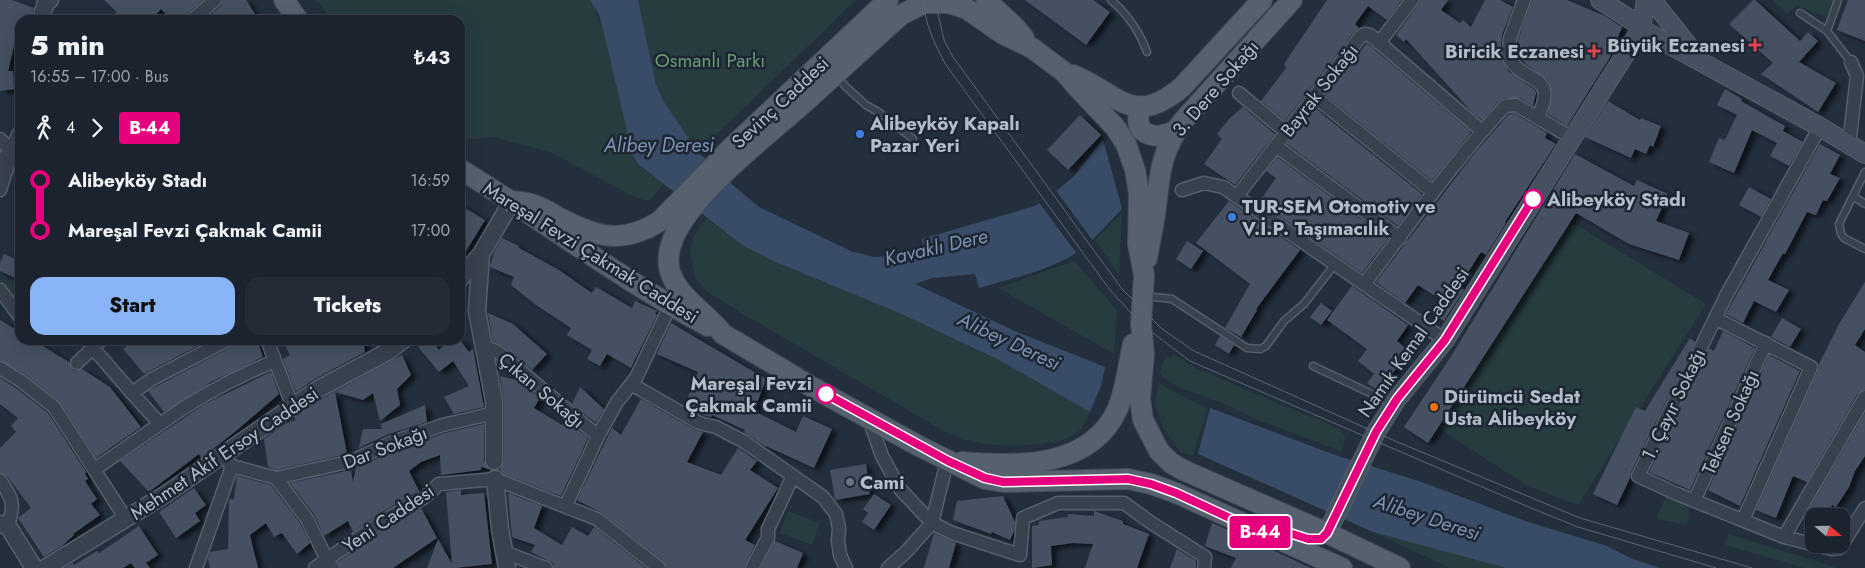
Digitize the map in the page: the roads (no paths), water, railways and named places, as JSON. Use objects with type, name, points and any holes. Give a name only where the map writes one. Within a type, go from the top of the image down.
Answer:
[{"type":"main road","points":[[284,0],[294,15]]},
{"type":"main road","name":"Sevinç Caddesi","points":[[737,152],[888,0]]},
{"type":"main road","points":[[986,0],[1016,28],[1032,48],[1064,72],[1076,87],[1115,126],[1126,144],[1135,170],[1139,193],[1138,244],[1144,275],[1141,324],[1144,354],[1140,399],[1143,420],[1159,451],[1171,463],[1183,470],[1330,528],[1400,568]]},
{"type":"main road","points":[[1064,72],[1078,77],[1119,102],[1142,106],[1168,99],[1182,87],[1262,0]]},
{"type":"main road","name":"3. Dere Sokağı","points":[[1144,275],[1155,214],[1160,168],[1166,148],[1176,130],[1201,100],[1292,0]]},
{"type":"main road","points":[[1600,0],[1636,23],[1641,29],[1820,127],[1865,154]]},
{"type":"main road","name":"Namık Kemal Caddesi","points":[[1330,528],[1372,440],[1394,404],[1445,340],[1641,29],[1646,0]]},
{"type":"main road","points":[[1652,0],[1702,62]]},
{"type":"main road","name":"Sevinç Caddesi","points":[[737,152],[837,74],[901,15],[924,3],[949,3],[962,7],[1003,34],[1032,48]]},
{"type":"main road","points":[[1142,106],[1138,120],[1145,133],[1158,137],[1168,135],[1176,130]]},
{"type":"main road","points":[[512,201],[530,203],[544,208],[586,230],[613,237],[621,237],[646,230],[698,201],[737,152]]},
{"type":"main road","name":"Mareşal Fevzi Çakmak Caddesi","points":[[465,172],[670,306],[723,334]]},
{"type":"main road","points":[[680,212],[669,254],[669,266],[674,281],[682,294],[714,322],[723,334],[812,387],[948,461],[985,478],[1003,482],[1128,479],[1151,484],[1176,493],[1342,568]]},
{"type":"main road","points":[[948,461],[988,465],[1019,465],[1061,457],[1078,451],[1089,444],[1108,425],[1117,410],[1122,398],[1133,345],[1141,324]]},
{"type":"main road","points":[[1262,533],[1280,530],[1315,540],[1321,539],[1330,528]]},
{"type":"street","points":[[198,15],[215,0]]},
{"type":"street","points":[[1379,43],[1412,0]]},
{"type":"street","points":[[1524,0],[1510,38],[1508,56],[1516,67],[1542,84],[1546,95],[1538,117]]},
{"type":"street","points":[[42,15],[45,1]]},
{"type":"street","name":"Bayrak Sokağı","points":[[1237,196],[1364,34],[1370,35],[1482,131]]},
{"type":"street","points":[[1849,145],[1857,76],[1851,62]]},
{"type":"street","points":[[1239,93],[1286,132]]},
{"type":"street","points":[[1315,97],[1433,192]]},
{"type":"street","points":[[1364,284],[1433,192],[1504,106],[1516,105],[1572,138]]},
{"type":"street","name":"1. Çayır Sokağı","points":[[1820,127],[1715,318],[1638,476],[1784,537],[1832,549],[1840,548],[1865,508]]},
{"type":"street","points":[[0,139],[12,152]]},
{"type":"street","points":[[0,190],[15,146]]},
{"type":"street","points":[[1276,146],[1400,238]]},
{"type":"street","points":[[0,166],[12,152]]},
{"type":"street","points":[[1182,190],[1204,183],[1223,187],[1445,340]]},
{"type":"street","points":[[465,273],[481,254],[512,201]]},
{"type":"street","points":[[481,254],[477,311],[494,401],[494,460]]},
{"type":"street","points":[[0,290],[15,311]]},
{"type":"street","points":[[566,505],[598,436],[617,402],[636,378],[670,306]]},
{"type":"street","points":[[1715,318],[1811,368],[1743,520]]},
{"type":"street","name":"Teksen Sokağı","points":[[1694,501],[1766,343]]},
{"type":"street","points":[[77,363],[96,345]]},
{"type":"street","points":[[98,345],[132,393],[160,424]]},
{"type":"street","points":[[132,393],[152,379],[217,345]]},
{"type":"street","points":[[269,345],[293,407]]},
{"type":"street","name":"Mehmet Akif Ersoy Caddesi","points":[[45,568],[227,461],[318,389],[389,351],[397,345]]},
{"type":"street","name":"Çıkan Sokağı","points":[[484,346],[498,352],[598,436]]},
{"type":"street","points":[[95,469],[189,403],[238,376],[275,361]]},
{"type":"street","points":[[0,368],[21,381],[54,407],[126,519]]},
{"type":"street","points":[[631,384],[699,423],[716,426],[743,440],[823,497],[836,514],[839,528],[840,555],[846,568]]},
{"type":"street","points":[[1784,537],[1865,397]]},
{"type":"street","name":"Dar Sokağı","points":[[276,478],[352,461],[392,442],[443,425],[494,413]]},
{"type":"street","points":[[868,416],[882,456],[900,489],[932,523],[952,533],[1020,555]]},
{"type":"street","points":[[196,568],[227,461],[276,478],[307,519],[330,564]]},
{"type":"street","points":[[888,568],[906,552],[932,523],[948,461]]},
{"type":"street","points":[[752,568],[768,538],[768,529],[793,476]]},
{"type":"street","points":[[507,568],[500,529],[496,479],[566,505],[597,519],[659,568]]},
{"type":"street","name":"Yeni Caddesi","points":[[315,568],[330,564],[381,522],[425,497],[440,484],[496,479]]},
{"type":"street","points":[[0,480],[12,498],[12,513],[4,525],[34,568]]},
{"type":"street","points":[[1021,568],[1020,555],[1023,518],[1058,502],[1124,503],[1205,557],[1204,568]]},
{"type":"street","points":[[504,552],[546,568]]},
{"type":"lane","points":[[1111,0],[1134,23],[1147,52]]},
{"type":"lane","points":[[1827,31],[1838,0]]},
{"type":"lane","points":[[1800,12],[1827,31],[1851,62]]},
{"type":"lane","points":[[837,74],[845,86],[866,105],[880,112],[913,139]]},
{"type":"lane","points":[[1865,172],[1840,224],[1840,230],[1844,238],[1865,249]]},
{"type":"lane","points":[[1853,196],[1865,204]]},
{"type":"lane","points":[[1143,295],[1172,299],[1247,348],[1260,350],[1266,346],[1284,321],[1304,304],[1335,264]]},
{"type":"lane","points":[[1312,366],[1394,404]]},
{"type":"water","points":[[590,0],[638,0],[656,85],[664,102],[698,152],[759,207],[853,252],[874,257],[898,256],[924,250],[922,239],[1035,206],[1074,176],[1103,139],[1122,209],[1091,241],[1060,262],[1038,271],[979,288],[975,274],[932,278],[915,284],[1017,332],[1105,367],[1101,386],[1090,412],[999,360],[897,312],[771,260],[742,245],[638,164],[629,150],[626,126],[599,15]]},
{"type":"water","name":"Alibey Deresi","points":[[1210,408],[1335,455],[1422,482],[1528,522],[1607,546],[1630,558],[1660,568],[1506,568],[1373,532],[1198,454]]},
{"type":"tram line","points":[[924,0],[928,25],[934,42],[946,65],[1110,290],[1141,324],[1190,361],[1578,527],[1716,568]]},
{"type":"tram line","points":[[935,0],[944,40],[953,57],[1122,289],[1161,328],[1194,351],[1388,438],[1580,518],[1752,568]]},
{"type":"place","name":"Büyük Eczanesi","points":[[1755,45]]},
{"type":"place","name":"Biricik Eczanesi","points":[[1594,51]]},
{"type":"place","name":"Alibeyköy Kapalı Pazar Yeri","points":[[860,134]]},
{"type":"place","name":"Alibeyköy Stadı","points":[[1533,199]]},
{"type":"place","name":"TUR-SEM Otomotiv ve V.İ.P. Taşımacılık","points":[[1232,217]]},
{"type":"place","name":"Mareşal Fevzi Çakmak Camii","points":[[826,394]]},
{"type":"place","name":"Dürümcü Sedat Usta Alibeyköy","points":[[1434,407]]},
{"type":"place","name":"Cami","points":[[850,482]]},
{"type":"park label","name":"Osmanlı Parkı","points":[[710,60]]},
{"type":"water label","name":"Kavaklı Dere","points":[[936,247]]}]
